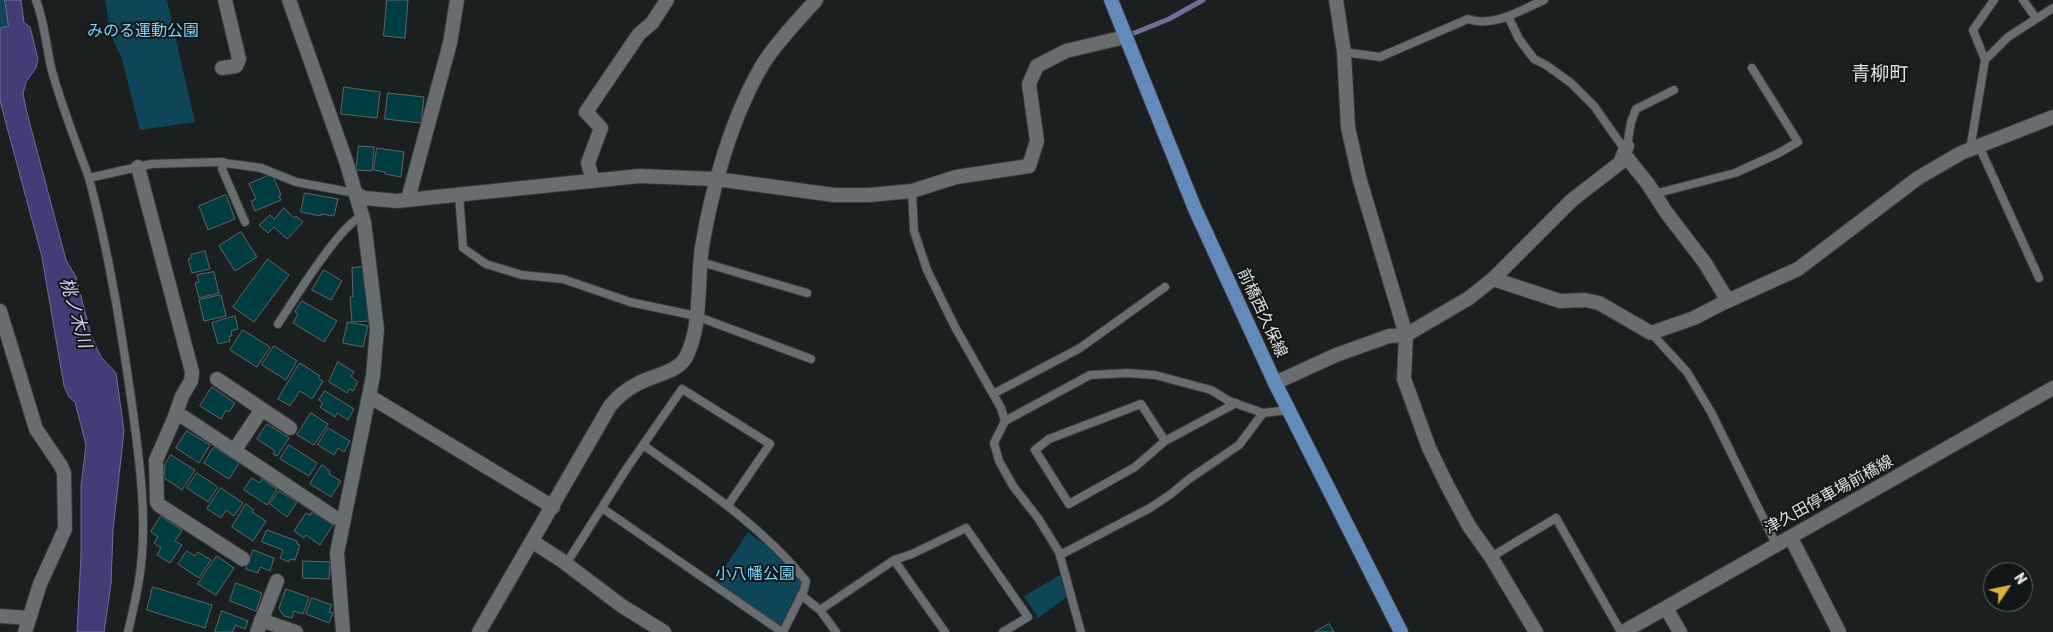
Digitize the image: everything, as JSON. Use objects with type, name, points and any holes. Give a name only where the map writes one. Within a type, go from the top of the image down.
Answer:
[{"type":"main road","name":"前橋西久保線","points":[[1111,0],[1195,209],[1274,383],[1401,632]]},
{"type":"street","points":[[222,68],[236,66],[240,59],[225,0]]},
{"type":"street","points":[[289,0],[362,216],[377,329],[369,396],[342,519],[337,553],[342,632]]},
{"type":"street","points":[[408,199],[450,43],[457,0]]},
{"type":"street","points":[[593,180],[588,163],[601,128],[586,112],[640,34],[652,23],[667,0]]},
{"type":"street","points":[[479,632],[605,414],[618,395],[640,382],[678,366],[687,357],[694,335],[701,262],[716,179],[740,112],[764,63],[816,0]]},
{"type":"street","points":[[1336,0],[1344,52],[1348,127],[1359,177],[1406,335],[1404,379],[1429,448],[1469,526],[1491,556],[1536,632]]},
{"type":"street","points":[[355,193],[364,198],[380,201],[397,201],[639,176],[716,179],[834,195],[869,195],[912,191],[956,177],[1029,166],[1037,141],[1029,84],[1037,66],[1066,51],[1125,37]]},
{"type":"street","points":[[1493,279],[1560,301],[1585,300],[1599,303],[1651,333],[1694,318],[1798,269],[1918,178],[1961,153],[2053,117]]},
{"type":"street","points":[[1625,150],[1654,194],[1705,263],[1728,301]]},
{"type":"street","points":[[1274,383],[1336,355],[1389,336],[1406,335],[1469,298],[1493,279],[1572,200],[1620,163],[1625,150]]},
{"type":"street","points":[[138,167],[192,372],[191,381],[182,396],[156,460],[157,502],[243,559]]},
{"type":"street","points":[[0,311],[36,429],[64,473],[65,529],[40,584],[26,625],[0,616]]},
{"type":"street","points":[[217,379],[290,428]]},
{"type":"street","name":"津久田停車場前橋線","points":[[1622,632],[2053,388]]},
{"type":"street","points":[[369,396],[552,507]]},
{"type":"street","points":[[234,450],[262,409]]},
{"type":"street","points":[[176,414],[185,418],[334,517],[342,519]]},
{"type":"street","points":[[1790,538],[1839,632]]},
{"type":"street","points":[[532,542],[566,564],[622,606],[664,632]]},
{"type":"street","points":[[277,581],[259,626],[296,632]]},
{"type":"street","points":[[1666,608],[1680,632]]},
{"type":"lane","points":[[36,0],[42,15],[46,44],[59,96],[88,178],[105,242],[119,313],[137,448],[141,497],[142,557],[128,632]]},
{"type":"lane","points":[[1344,52],[1380,56],[1468,19],[1476,22],[1500,20],[1544,0]]},
{"type":"lane","points":[[1994,0],[1973,30],[1984,60],[1975,148],[2040,278]]},
{"type":"lane","points":[[2023,0],[2036,18]]},
{"type":"lane","points":[[1984,60],[2008,38],[2053,8]]},
{"type":"lane","points":[[1508,16],[1519,39],[1534,59],[1571,83],[1594,106],[1625,150]]},
{"type":"lane","points":[[1654,194],[1735,173],[1798,142],[1752,68]]},
{"type":"lane","points":[[1625,150],[1636,109],[1674,90]]},
{"type":"lane","points":[[88,178],[138,167],[222,162],[261,168],[296,182],[355,193]]},
{"type":"lane","points":[[222,162],[222,169],[245,222]]},
{"type":"lane","points":[[912,191],[914,230],[927,270],[955,327],[994,394],[1005,421]]},
{"type":"lane","points":[[459,194],[463,248],[486,264],[522,275],[563,279],[630,302],[696,316],[811,359]]},
{"type":"lane","points":[[278,324],[316,267],[353,221],[362,216]]},
{"type":"lane","points":[[701,262],[808,293]]},
{"type":"lane","points":[[994,394],[1080,348],[1165,287]]},
{"type":"lane","points":[[1651,333],[1687,372],[1702,396],[1776,544]]},
{"type":"lane","points":[[1081,632],[1060,555],[1038,518],[1013,486],[999,461],[994,443],[1005,421],[1090,375],[1127,372],[1155,375],[1211,390],[1236,404],[1263,413],[1288,410]]},
{"type":"lane","points":[[566,564],[682,388],[770,444],[728,505]]},
{"type":"lane","points":[[1165,441],[1141,404],[1049,439],[1035,450],[1069,504],[1135,467],[1165,441],[1236,404]]},
{"type":"lane","points":[[1060,555],[1150,508],[1171,494],[1189,479],[1239,445],[1263,413]]},
{"type":"lane","points":[[602,508],[782,632],[806,581],[777,548],[728,505],[643,446]]},
{"type":"lane","points":[[1491,556],[1556,518],[1622,632]]},
{"type":"lane","points":[[820,610],[894,560],[912,554],[966,528],[1028,617],[1003,632]]},
{"type":"lane","points":[[894,560],[945,632]]},
{"type":"lane","points":[[801,595],[820,610],[836,632]]},
{"type":"green space","points":[[0,0],[4,0],[8,27],[0,28]]},
{"type":"green space","name":"みのる運動公園","points":[[105,0],[167,0],[195,122],[140,130],[122,59],[111,36]]},
{"type":"green space","name":"小八幡公園","points":[[748,532],[775,552],[802,583],[780,627],[715,582]]},
{"type":"green space","points":[[1060,575],[1068,596],[1038,618],[1024,596]]},
{"type":"water","name":"桃ノ木川","points":[[5,0],[21,0],[24,23],[30,27],[38,59],[36,68],[26,82],[23,94],[27,113],[66,260],[76,277],[91,335],[101,357],[116,373],[124,431],[113,530],[111,584],[104,632],[77,632],[81,555],[81,486],[86,445],[75,402],[69,397],[64,386],[42,257],[0,101],[0,28],[8,26]]},
{"type":"building","points":[[387,0],[408,0],[405,38],[384,36]]},
{"type":"building","points":[[344,87],[380,92],[377,118],[341,114]]},
{"type":"building","points":[[388,93],[424,97],[421,123],[385,119]]},
{"type":"building","points":[[359,146],[374,147],[372,171],[356,170]]},
{"type":"building","points":[[377,148],[404,152],[401,177],[374,170]]},
{"type":"building","points":[[272,174],[281,195],[279,196],[281,200],[255,211],[251,201],[256,199],[249,184]]},
{"type":"building","points":[[305,193],[338,199],[334,216],[321,214],[321,216],[301,212]]},
{"type":"building","points":[[226,195],[235,219],[208,230],[199,206]]},
{"type":"building","points":[[284,208],[294,218],[296,216],[303,222],[287,239],[274,227],[268,233],[259,225],[270,215],[274,219]]},
{"type":"building","points":[[241,232],[257,257],[235,271],[219,246]]},
{"type":"building","points":[[205,251],[210,269],[192,273],[188,259],[191,258],[191,255]]},
{"type":"building","points":[[268,259],[289,275],[254,322],[233,307]]},
{"type":"building","points":[[364,267],[369,321],[352,322],[350,297],[353,297],[352,268]]},
{"type":"building","points":[[324,270],[342,281],[331,300],[312,290]]},
{"type":"building","points":[[214,272],[219,293],[199,298],[195,283],[199,282],[197,275]]},
{"type":"building","points":[[221,295],[226,316],[204,321],[199,300]]},
{"type":"building","points":[[302,301],[337,321],[324,342],[293,323],[298,314],[295,312]]},
{"type":"building","points":[[235,316],[238,329],[231,331],[230,341],[218,344],[212,323]]},
{"type":"building","points":[[348,322],[368,326],[363,347],[343,343]]},
{"type":"building","points":[[243,330],[270,347],[257,367],[230,350]]},
{"type":"building","points":[[274,346],[297,361],[286,380],[262,365]]},
{"type":"building","points":[[338,362],[354,372],[351,376],[358,382],[353,391],[349,389],[347,393],[329,382]]},
{"type":"building","points":[[300,363],[320,376],[318,378],[323,381],[312,399],[300,391],[290,406],[278,399]]},
{"type":"building","points":[[212,387],[235,403],[229,412],[226,410],[221,419],[200,406]]},
{"type":"building","points":[[325,391],[354,409],[348,420],[337,413],[335,417],[320,407],[323,403],[319,400]]},
{"type":"building","points":[[311,413],[328,424],[314,445],[297,435]]},
{"type":"building","points":[[267,424],[289,438],[277,456],[273,454],[275,451],[257,439]]},
{"type":"building","points":[[328,428],[350,441],[344,452],[338,448],[334,455],[318,445]]},
{"type":"building","points":[[187,431],[210,445],[199,463],[176,448]]},
{"type":"building","points":[[289,445],[317,463],[309,476],[280,459]]},
{"type":"building","points":[[214,447],[239,463],[229,479],[204,463]]},
{"type":"building","points":[[171,455],[195,470],[182,490],[164,478],[165,464]]},
{"type":"building","points":[[322,465],[330,471],[329,474],[341,481],[331,497],[310,484]]},
{"type":"building","points":[[197,473],[218,487],[208,502],[187,488]]},
{"type":"building","points":[[252,478],[260,483],[262,479],[277,489],[267,505],[244,490]]},
{"type":"building","points":[[221,488],[243,503],[234,516],[226,510],[221,518],[207,509]]},
{"type":"building","points":[[279,491],[297,502],[287,517],[270,504]]},
{"type":"building","points":[[246,504],[254,510],[252,512],[266,521],[253,541],[232,527]]},
{"type":"building","points":[[312,512],[333,525],[320,545],[306,535],[304,538],[294,531],[306,513],[310,515]]},
{"type":"building","points":[[161,516],[182,530],[175,541],[182,545],[170,563],[157,555],[161,548],[154,543],[158,537],[151,532]]},
{"type":"building","points":[[267,530],[297,541],[297,544],[300,545],[295,560],[290,559],[289,562],[280,558],[283,550],[262,542]]},
{"type":"building","points":[[253,550],[274,558],[270,571],[260,567],[258,573],[246,569]]},
{"type":"building","points":[[187,551],[195,556],[198,552],[211,560],[199,578],[178,564]]},
{"type":"building","points":[[217,556],[234,568],[216,595],[198,584]]},
{"type":"building","points":[[303,561],[330,562],[329,579],[303,578]]},
{"type":"building","points":[[236,583],[262,593],[256,611],[230,601]]},
{"type":"building","points":[[153,587],[212,605],[205,628],[147,610]]},
{"type":"building","points":[[286,589],[309,597],[303,614],[294,611],[292,618],[284,616],[279,609]]},
{"type":"building","points":[[312,598],[332,605],[329,612],[333,613],[329,623],[306,614]]},
{"type":"building","points":[[222,611],[248,621],[245,629],[235,625],[233,632],[215,632]]},
{"type":"building","points":[[1329,624],[1334,632],[1315,632]]},
{"type":"waterway","points":[[1127,36],[1169,19],[1203,0]]},
{"type":"district","name":"青柳町","points":[[1880,75]]}]
